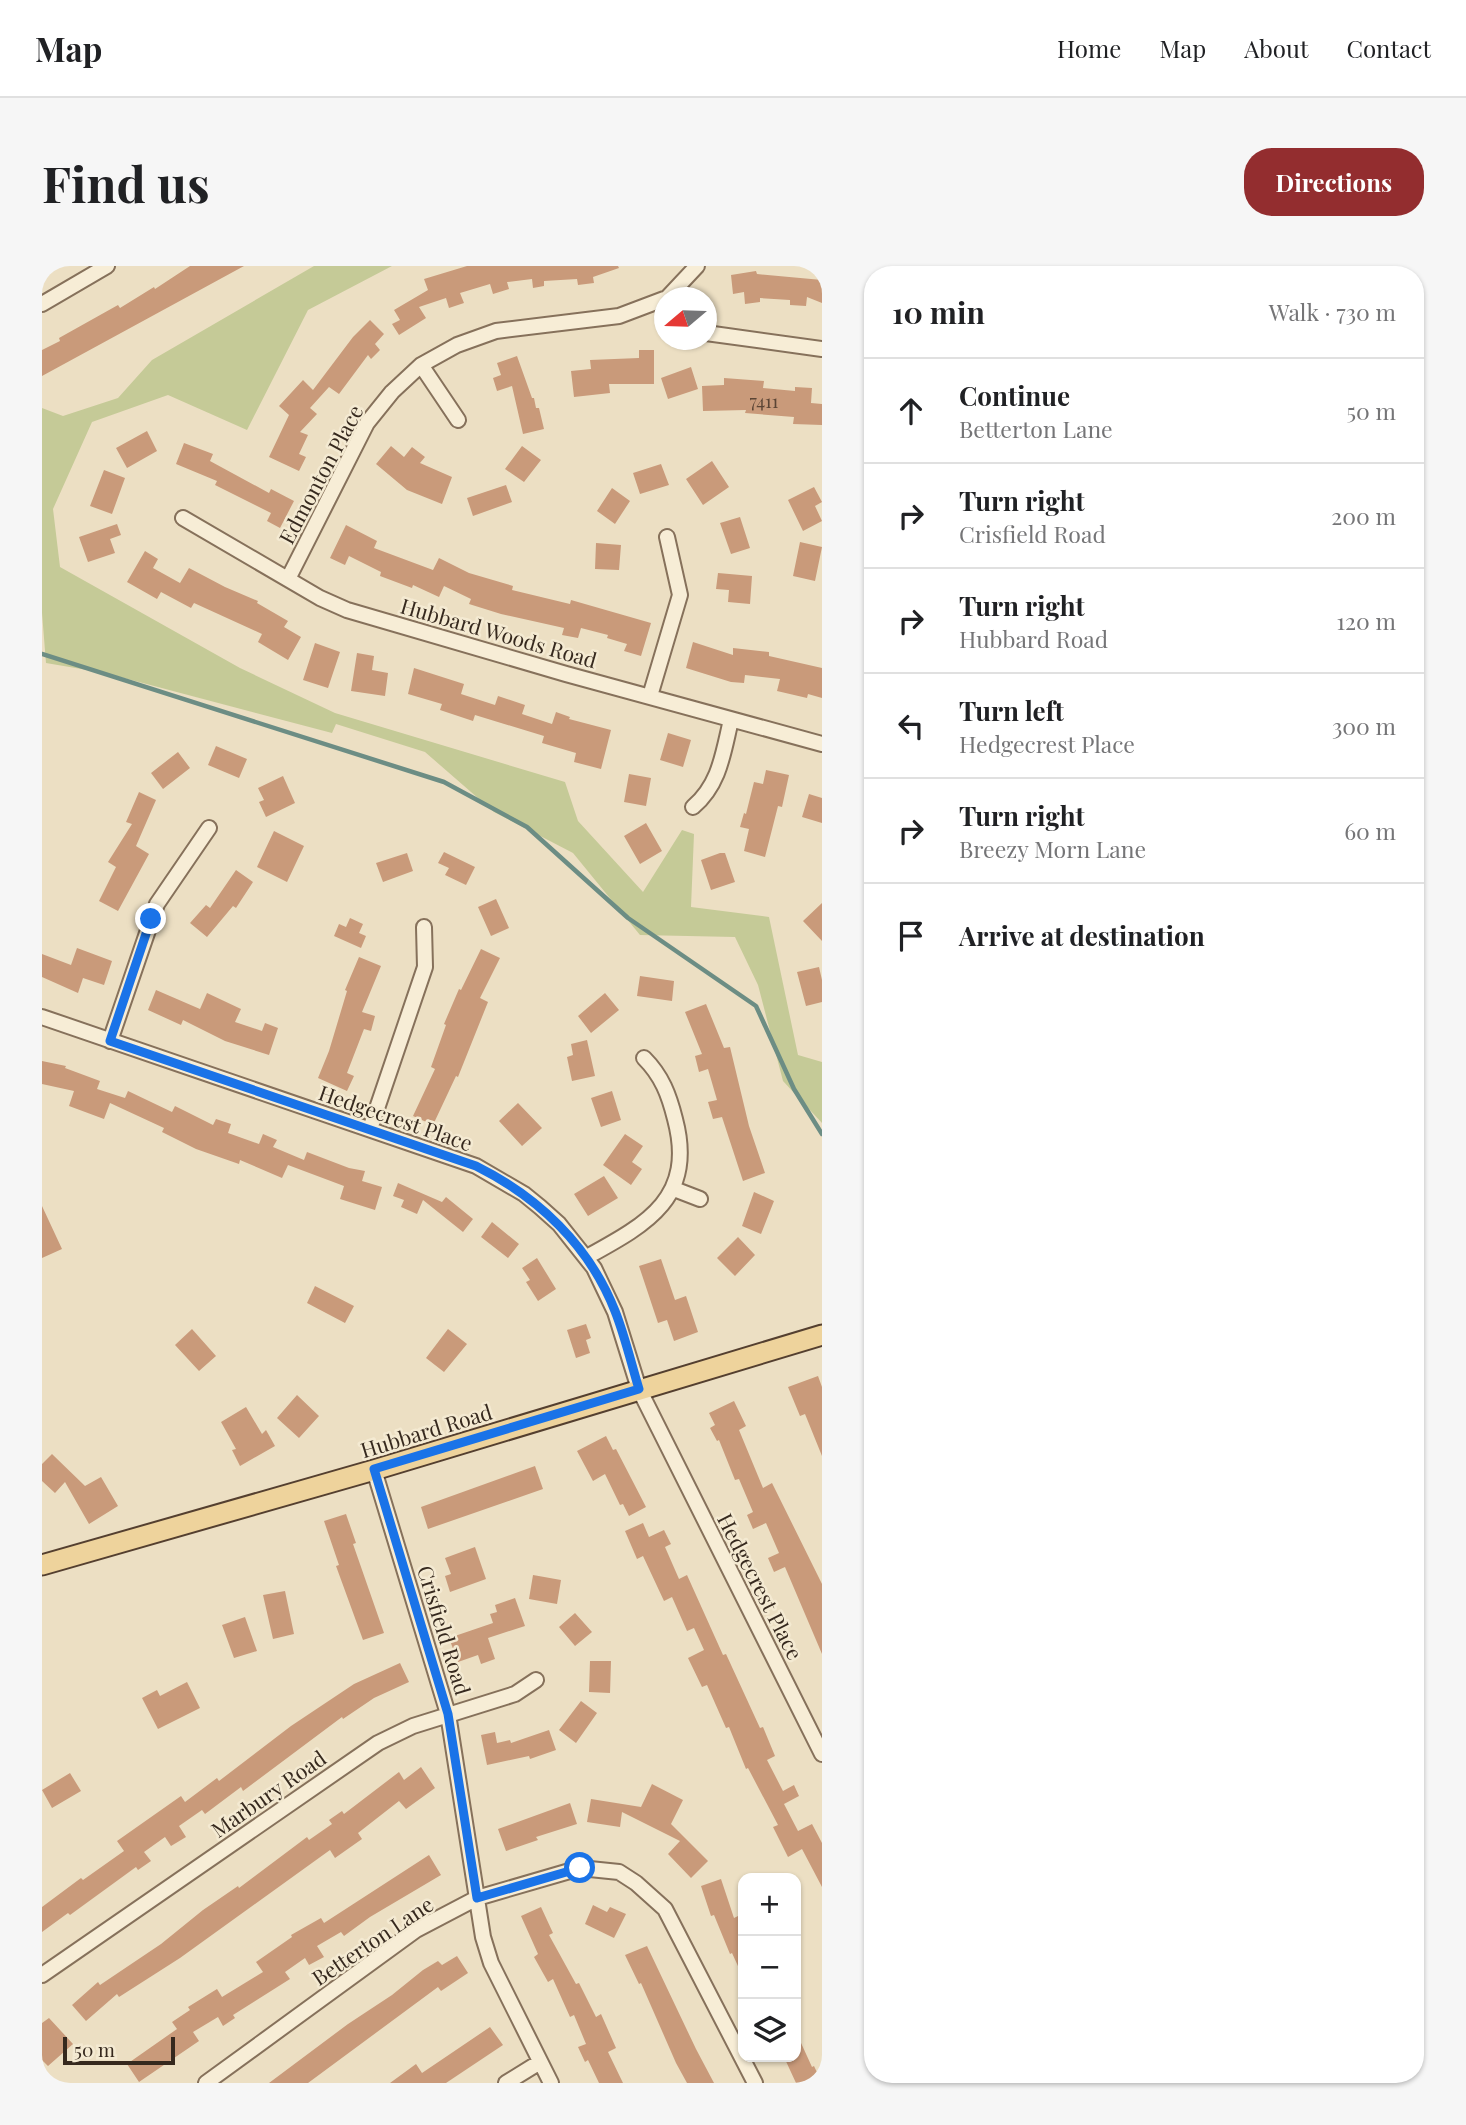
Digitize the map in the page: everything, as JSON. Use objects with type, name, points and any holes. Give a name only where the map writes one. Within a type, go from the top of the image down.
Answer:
[{"type":"main road","name":"Hubbard Road","points":[[42,1565],[822,1335]]},
{"type":"street","points":[[42,304],[107,266]]},
{"type":"street","name":"Edmonton Place","points":[[677,287],[697,266]]},
{"type":"street","name":"Edmonton Place","points":[[288,579],[366,423],[391,392],[421,365],[457,345],[496,331],[619,316],[654,303]]},
{"type":"street","points":[[717,335],[822,349]]},
{"type":"street","points":[[421,365],[458,420]]},
{"type":"street","name":"Hubbard Woods Road","points":[[183,517],[288,579],[347,610],[822,744]]},
{"type":"street","points":[[650,696],[680,595],[667,537]]},
{"type":"street","points":[[693,807],[704,797],[719,771],[731,720]]},
{"type":"street","points":[[110,1041],[158,904],[209,828]]},
{"type":"street","points":[[370,1129],[425,967],[424,927]]},
{"type":"street","name":"Hedgecrest Place","points":[[42,1017],[476,1166],[540,1207],[587,1257],[615,1312],[639,1389],[822,1754]]},
{"type":"street","points":[[587,1257],[643,1223],[665,1202],[674,1189],[680,1142],[677,1124],[666,1087],[644,1058]]},
{"type":"street","points":[[674,1189],[701,1199]]},
{"type":"street","name":"Crisfield Road","points":[[374,1469],[448,1714],[483,1937],[491,1963],[551,2083]]},
{"type":"street","name":"Marbury Road","points":[[42,1975],[355,1757],[395,1734],[448,1714],[492,1703],[528,1688],[537,1680]]},
{"type":"street","name":"Betterton Lane","points":[[206,2083],[416,1930],[477,1898],[580,1868],[619,1872],[666,1909],[755,2083]]},
{"type":"street","points":[[506,2083],[540,2062]]},
{"type":"green space","points":[[314,266],[392,266],[308,310],[247,430],[168,395],[92,422],[53,509],[60,567],[240,668],[335,713],[565,782],[578,821],[643,892],[682,830],[694,834],[691,907],[769,917],[798,1055],[822,1062],[822,1123],[783,1081],[758,985],[735,937],[640,935],[573,853],[494,812],[425,752],[336,724],[332,733],[105,673],[46,663],[42,613],[42,408],[63,416],[118,398],[152,360]]},
{"type":"building","points":[[190,266],[244,266],[42,376],[42,350],[118,305],[120,308],[154,287],[155,289]]},
{"type":"building","points":[[467,266],[619,268],[593,277],[594,283],[578,285],[577,279],[544,281],[544,286],[533,288],[532,279],[507,282],[509,289],[493,294],[490,284],[460,293],[464,303],[449,308],[446,298],[419,307],[426,318],[399,335],[392,324],[400,320],[394,310],[428,290],[424,279]]},
{"type":"building","points":[[756,271],[757,274],[822,280],[822,303],[807,297],[806,306],[790,305],[790,300],[760,298],[760,302],[745,304],[744,292],[733,294],[731,275]]},
{"type":"building","points":[[370,320],[384,334],[375,344],[380,350],[371,359],[368,355],[339,394],[329,387],[310,408],[317,414],[300,432],[308,435],[299,454],[306,457],[299,471],[269,457],[289,415],[279,406],[303,380],[313,390],[353,337]]},
{"type":"building","points":[[639,350],[654,350],[654,384],[609,384],[610,393],[574,397],[571,371],[591,369],[590,360],[639,358]]},
{"type":"building","points":[[517,356],[536,408],[539,408],[544,429],[523,434],[512,386],[497,391],[493,378],[501,375],[497,363]]},
{"type":"building","points":[[691,367],[698,389],[668,399],[661,378]]},
{"type":"building","points":[[724,378],[764,381],[763,388],[795,391],[795,387],[812,388],[811,403],[822,404],[822,425],[793,424],[794,417],[745,413],[746,410],[703,411],[702,386],[724,385]]},
{"type":"building","points":[[147,431],[157,451],[127,468],[116,448]]},
{"type":"building","points":[[184,443],[213,454],[210,461],[269,493],[271,489],[294,501],[280,528],[267,521],[271,513],[215,485],[217,481],[176,464]]},
{"type":"building","points":[[391,446],[404,457],[412,447],[425,457],[420,463],[452,477],[442,504],[407,490],[376,464]]},
{"type":"building","points":[[522,446],[541,460],[524,482],[505,469]]},
{"type":"building","points":[[712,461],[729,487],[703,505],[686,479]]},
{"type":"building","points":[[661,464],[669,485],[640,494],[633,473]]},
{"type":"building","points":[[104,470],[125,478],[112,514],[90,506]]},
{"type":"building","points":[[506,485],[512,502],[473,516],[467,498]]},
{"type":"building","points":[[814,487],[822,502],[815,506],[822,521],[803,531],[788,500]]},
{"type":"building","points":[[612,488],[630,501],[615,524],[597,511]]},
{"type":"building","points":[[740,517],[750,548],[731,554],[720,523]]},
{"type":"building","points":[[117,524],[121,535],[110,539],[115,553],[88,562],[79,537]]},
{"type":"building","points":[[346,525],[377,541],[374,548],[433,570],[439,558],[469,573],[513,586],[512,590],[570,604],[571,600],[651,623],[641,656],[624,651],[627,644],[607,638],[608,635],[581,628],[578,638],[562,635],[564,628],[469,604],[471,599],[444,586],[439,597],[413,585],[412,588],[380,576],[381,572],[349,556],[345,565],[330,558]]},
{"type":"building","points":[[800,542],[822,547],[815,581],[793,576]]},
{"type":"building","points":[[596,543],[621,545],[619,570],[595,569]]},
{"type":"building","points":[[145,551],[158,559],[153,568],[180,583],[189,568],[258,601],[257,603],[288,621],[284,627],[301,637],[288,660],[258,642],[262,634],[194,603],[191,608],[161,592],[157,599],[127,582]]},
{"type":"building","points":[[718,573],[752,576],[750,604],[728,602],[729,590],[716,589]]},
{"type":"building","points":[[693,642],[733,655],[733,648],[769,652],[769,656],[822,668],[822,698],[808,694],[807,698],[777,691],[780,679],[745,675],[744,683],[731,682],[686,668]]},
{"type":"building","points":[[315,643],[340,652],[328,688],[303,680]]},
{"type":"building","points":[[357,653],[374,656],[372,670],[388,673],[385,696],[351,691]]},
{"type":"building","points":[[414,668],[464,684],[461,694],[495,705],[498,696],[525,705],[522,714],[552,724],[556,712],[570,717],[569,719],[611,730],[601,769],[574,762],[576,753],[542,743],[544,736],[475,715],[473,721],[440,710],[442,704],[408,694]]},
{"type":"building","points":[[668,733],[691,740],[683,767],[660,760]]},
{"type":"building","points":[[216,746],[247,759],[239,778],[208,765]]},
{"type":"building","points":[[178,752],[190,768],[163,789],[151,773]]},
{"type":"building","points":[[766,770],[789,775],[782,807],[778,806],[765,857],[744,851],[749,829],[740,827],[754,782],[763,784]]},
{"type":"building","points":[[629,774],[651,778],[646,806],[624,802]]},
{"type":"building","points":[[283,776],[295,803],[266,817],[259,802],[264,800],[258,788]]},
{"type":"building","points":[[139,792],[156,800],[136,846],[149,854],[118,911],[99,901],[116,867],[108,862],[132,824],[126,822]]},
{"type":"building","points":[[809,794],[822,798],[822,823],[802,817]]},
{"type":"building","points":[[646,823],[662,851],[640,864],[624,836]]},
{"type":"building","points":[[274,831],[304,846],[287,882],[257,867]]},
{"type":"building","points":[[444,852],[475,867],[466,885],[445,875],[449,868],[438,863]]},
{"type":"building","points":[[407,853],[413,871],[383,882],[376,863]]},
{"type":"building","points":[[725,853],[735,882],[711,890],[701,860]]},
{"type":"building","points":[[236,870],[253,882],[236,908],[233,906],[207,937],[190,923],[206,905],[210,908]]},
{"type":"building","points":[[496,899],[509,928],[491,936],[478,907]]},
{"type":"building","points":[[822,903],[822,941],[803,921]]},
{"type":"building","points":[[350,918],[363,924],[359,933],[366,936],[361,948],[334,936],[339,924],[346,927]]},
{"type":"building","points":[[77,948],[112,961],[104,985],[83,978],[78,993],[42,977],[42,954],[71,965]]},
{"type":"building","points":[[481,949],[500,958],[480,998],[488,1002],[458,1077],[456,1076],[433,1125],[413,1116],[435,1069],[431,1067],[446,1025],[444,1024]]},
{"type":"building","points":[[359,957],[381,966],[362,1012],[375,1016],[371,1031],[364,1029],[347,1073],[354,1076],[347,1091],[318,1078],[329,1051],[347,991],[345,990]]},
{"type":"building","points":[[819,967],[822,1002],[806,1006],[797,972]]},
{"type":"building","points":[[640,976],[674,981],[672,1001],[637,996]]},
{"type":"building","points":[[156,990],[200,1009],[207,993],[241,1009],[235,1022],[262,1031],[265,1023],[278,1028],[269,1055],[225,1041],[183,1020],[181,1025],[148,1010]]},
{"type":"building","points":[[605,993],[619,1010],[591,1033],[578,1016]]},
{"type":"building","points":[[706,1004],[724,1048],[730,1047],[749,1126],[765,1173],[743,1181],[722,1117],[713,1119],[708,1102],[717,1100],[708,1069],[699,1072],[695,1056],[702,1054],[685,1012]]},
{"type":"building","points":[[587,1040],[595,1076],[572,1081],[567,1057],[573,1055],[571,1044]]},
{"type":"building","points":[[42,1061],[66,1066],[65,1068],[100,1081],[97,1089],[125,1098],[128,1091],[172,1112],[175,1106],[213,1125],[216,1119],[231,1124],[228,1133],[259,1144],[263,1134],[277,1140],[273,1147],[304,1160],[307,1152],[349,1168],[365,1171],[362,1181],[382,1187],[375,1210],[340,1199],[344,1186],[288,1165],[282,1178],[240,1160],[239,1164],[196,1149],[162,1132],[164,1128],[110,1103],[104,1119],[69,1106],[74,1091],[42,1084]]},
{"type":"building","points":[[612,1091],[621,1120],[601,1127],[591,1098]]},
{"type":"building","points":[[518,1103],[542,1128],[522,1146],[499,1121]]},
{"type":"building","points":[[625,1134],[643,1146],[632,1162],[642,1169],[631,1185],[603,1165]]},
{"type":"building","points":[[604,1176],[618,1198],[588,1216],[574,1194]]},
{"type":"building","points":[[398,1183],[442,1202],[446,1197],[473,1219],[463,1232],[423,1200],[417,1214],[401,1207],[404,1200],[393,1196]]},
{"type":"building","points":[[754,1192],[774,1201],[761,1234],[742,1226]]},
{"type":"building","points":[[42,1206],[62,1249],[42,1258]]},
{"type":"building","points":[[492,1222],[519,1244],[508,1258],[481,1237]]},
{"type":"building","points":[[738,1237],[755,1255],[735,1276],[717,1258]]},
{"type":"building","points":[[537,1258],[556,1289],[538,1301],[526,1282],[530,1280],[522,1268]]},
{"type":"building","points":[[661,1259],[675,1300],[686,1296],[698,1332],[674,1341],[667,1320],[658,1323],[639,1266]]},
{"type":"building","points":[[315,1286],[354,1306],[345,1323],[307,1303]]},
{"type":"building","points":[[586,1324],[591,1338],[586,1340],[590,1353],[576,1358],[567,1330]]},
{"type":"building","points":[[192,1329],[216,1356],[199,1371],[175,1345]]},
{"type":"building","points":[[448,1329],[467,1344],[444,1372],[426,1358]]},
{"type":"building","points":[[818,1376],[822,1387],[822,1456],[805,1414],[800,1416],[788,1387]]},
{"type":"building","points":[[297,1395],[319,1416],[299,1438],[277,1418]]},
{"type":"building","points":[[734,1401],[746,1426],[739,1430],[763,1488],[772,1483],[822,1584],[822,1654],[785,1567],[774,1572],[768,1558],[779,1553],[766,1523],[753,1529],[747,1515],[753,1512],[739,1479],[735,1480],[719,1440],[717,1441],[710,1428],[715,1425],[709,1413]]},
{"type":"building","points":[[246,1407],[262,1434],[266,1430],[275,1446],[240,1466],[232,1450],[236,1449],[221,1422]]},
{"type":"building","points":[[606,1436],[613,1450],[616,1449],[646,1507],[629,1516],[623,1504],[620,1505],[605,1474],[593,1481],[577,1451]]},
{"type":"building","points":[[52,1454],[85,1486],[101,1477],[118,1506],[89,1524],[65,1482],[55,1493],[42,1481],[42,1464]]},
{"type":"building","points":[[535,1466],[543,1489],[428,1529],[421,1507]]},
{"type":"building","points":[[346,1514],[356,1543],[353,1544],[384,1633],[363,1640],[336,1566],[339,1565],[324,1521]]},
{"type":"building","points":[[643,1523],[649,1537],[664,1530],[671,1544],[665,1547],[679,1579],[687,1575],[723,1655],[726,1654],[760,1728],[763,1727],[775,1756],[767,1760],[783,1791],[794,1785],[799,1796],[784,1804],[798,1831],[812,1824],[822,1843],[822,1887],[802,1849],[788,1857],[773,1827],[778,1825],[748,1768],[746,1769],[729,1727],[726,1728],[707,1685],[702,1687],[688,1658],[704,1650],[694,1628],[687,1631],[672,1597],[664,1601],[643,1556],[637,1559],[625,1531]]},
{"type":"building","points":[[475,1547],[486,1579],[450,1592],[445,1576],[451,1574],[445,1558]]},
{"type":"building","points":[[533,1575],[561,1580],[557,1604],[529,1599]]},
{"type":"building","points":[[285,1591],[294,1634],[273,1639],[263,1595]]},
{"type":"building","points":[[515,1598],[525,1626],[488,1638],[495,1659],[481,1664],[478,1655],[458,1662],[449,1638],[493,1623],[490,1614],[497,1612],[495,1605]]},
{"type":"building","points":[[575,1613],[592,1632],[575,1646],[559,1627]]},
{"type":"building","points":[[245,1617],[257,1651],[234,1658],[222,1625]]},
{"type":"building","points":[[590,1661],[611,1661],[610,1693],[589,1692]]},
{"type":"building","points":[[400,1663],[409,1682],[374,1698],[343,1719],[342,1717],[243,1791],[241,1787],[205,1814],[202,1810],[179,1826],[186,1837],[171,1846],[165,1837],[144,1852],[151,1861],[138,1870],[136,1867],[42,1932],[42,1907],[124,1851],[117,1841],[181,1796],[185,1802],[217,1778],[219,1781],[291,1726],[354,1684]]},
{"type":"building","points":[[187,1682],[200,1708],[158,1729],[142,1698],[157,1690],[160,1696]]},
{"type":"building","points":[[581,1701],[597,1713],[576,1743],[559,1730]]},
{"type":"building","points":[[549,1730],[556,1750],[530,1759],[529,1756],[487,1765],[481,1735],[495,1732],[497,1743],[510,1740],[511,1743]]},
{"type":"building","points":[[421,1767],[435,1788],[406,1809],[399,1801],[358,1833],[362,1839],[335,1858],[330,1850],[180,1958],[119,1997],[117,1994],[86,2021],[72,2005],[98,1982],[100,1985],[161,1944],[203,1910],[238,1886],[239,1888],[307,1837],[309,1840],[332,1824],[329,1820],[342,1811],[344,1814],[399,1772],[404,1780]]},
{"type":"building","points":[[70,1773],[81,1791],[52,1808],[42,1790]]},
{"type":"building","points":[[652,1784],[683,1800],[671,1824],[708,1861],[691,1878],[668,1854],[680,1841],[622,1812],[620,1827],[587,1822],[591,1799],[641,1807]]},
{"type":"building","points":[[570,1803],[577,1824],[536,1837],[538,1840],[506,1851],[498,1829]]},
{"type":"building","points":[[429,1855],[441,1875],[370,1917],[344,1936],[341,1932],[317,1946],[324,1957],[309,1965],[305,1958],[285,1972],[290,1979],[233,2015],[235,2018],[223,2026],[218,2017],[193,2032],[199,2041],[139,2082],[127,2064],[177,2029],[172,2022],[190,2010],[188,2007],[217,1989],[222,1997],[263,1972],[256,1962],[292,1937],[291,1935],[321,1918],[324,1923]]},
{"type":"building","points":[[721,1879],[734,1918],[738,1916],[738,1966],[732,1953],[730,1954],[714,1915],[711,1916],[701,1886]]},
{"type":"building","points":[[593,1905],[607,1912],[610,1907],[626,1914],[614,1938],[585,1924]]},
{"type":"building","points":[[541,1907],[553,1933],[549,1935],[576,1984],[579,1983],[596,2017],[601,2014],[616,2048],[608,2052],[623,2083],[599,2083],[578,2047],[586,2044],[574,2015],[570,2017],[553,1979],[548,1982],[534,1957],[538,1954],[521,1916]]},
{"type":"building","points":[[647,1946],[714,2083],[687,2083],[676,2063],[641,1983],[639,1984],[625,1955]]},
{"type":"building","points":[[457,1956],[468,1973],[441,1991],[438,1987],[308,2083],[269,2083],[423,1970],[438,1961],[442,1965]]},
{"type":"building","points":[[49,2018],[73,2044],[48,2066],[42,2060],[42,2023]]},
{"type":"building","points":[[490,2027],[503,2045],[446,2083],[390,2083],[416,2064],[422,2073]]},
{"type":"building","points":[[801,2043],[822,2083],[796,2083],[786,2062],[801,2062]]},
{"type":"waterway","points":[[42,654],[444,782],[527,827],[628,918],[756,1006],[794,1089],[822,1134]]},
{"type":"route","points":[[151,919],[110,1041],[476,1166],[524,1194],[559,1224],[587,1257],[603,1285],[615,1312],[639,1389],[374,1469],[448,1714],[477,1898],[580,1868]]}]
